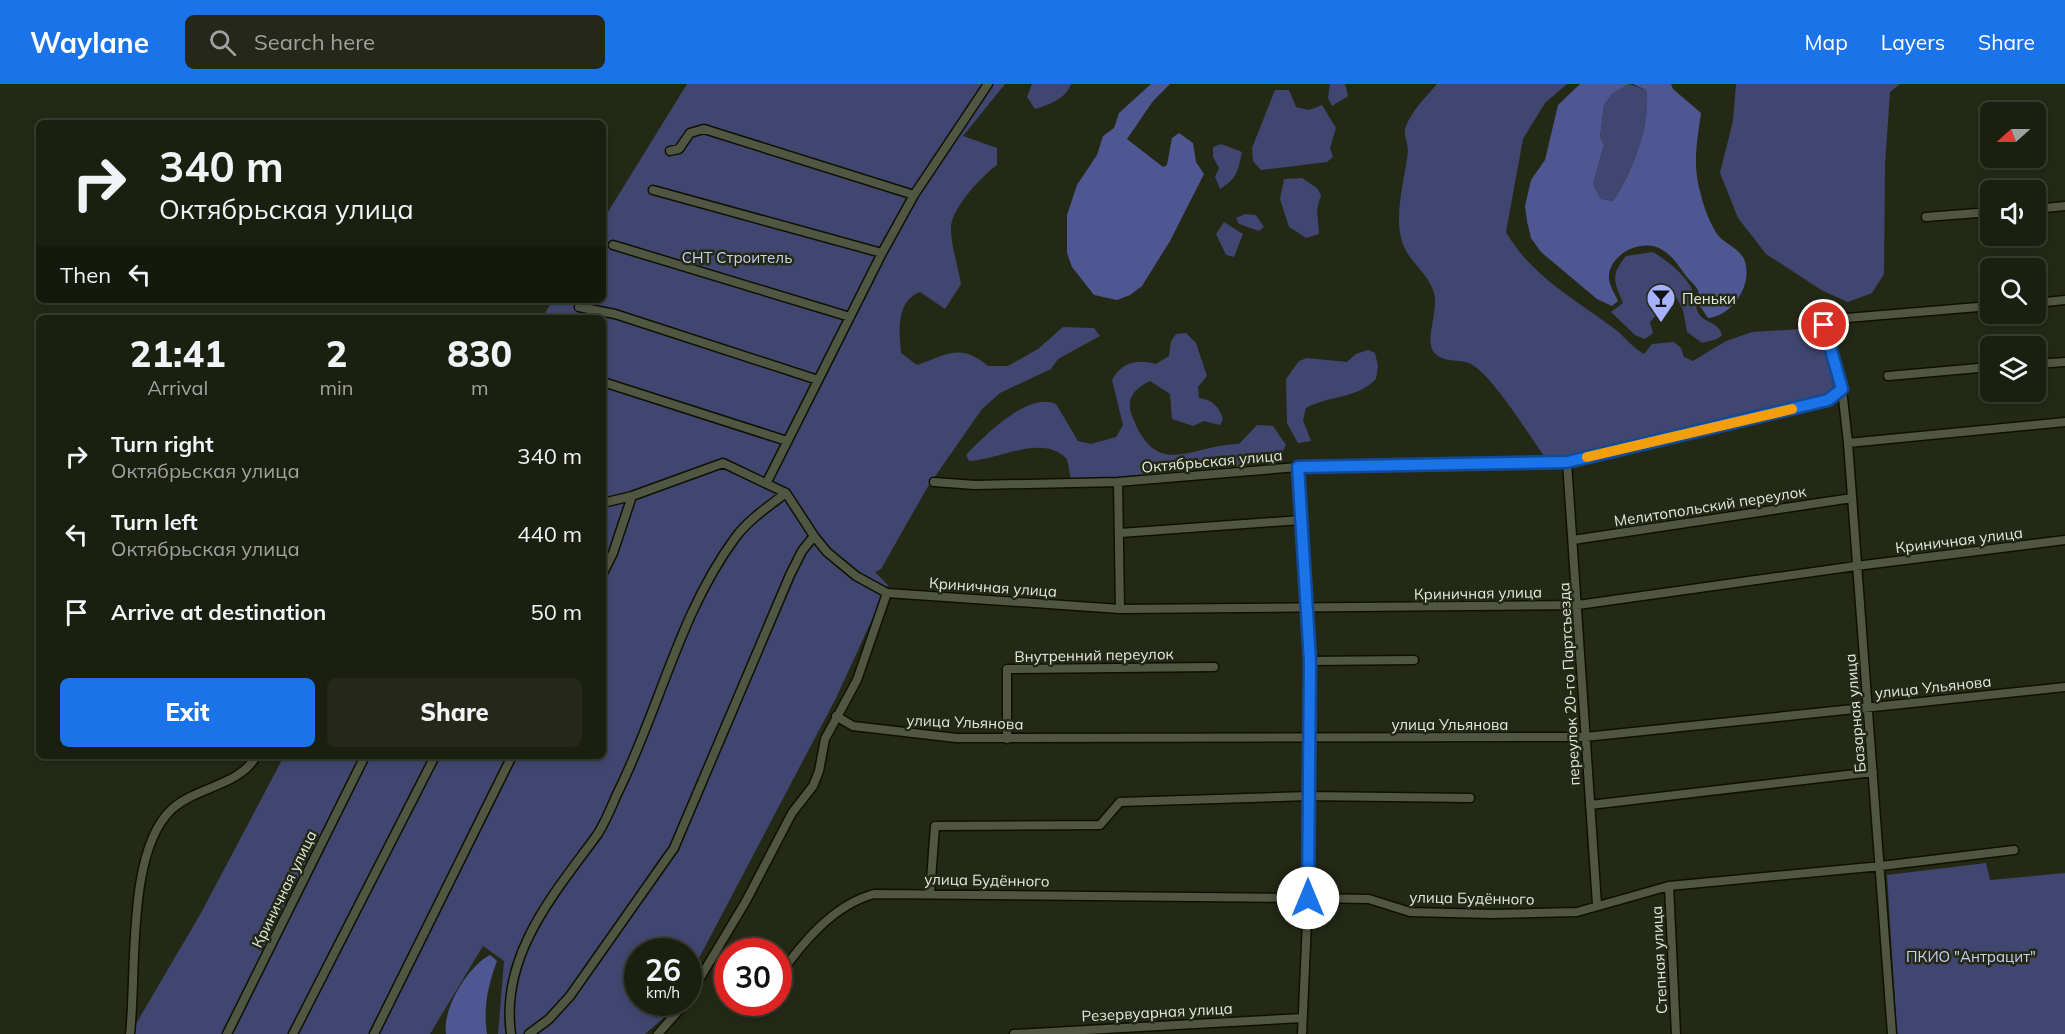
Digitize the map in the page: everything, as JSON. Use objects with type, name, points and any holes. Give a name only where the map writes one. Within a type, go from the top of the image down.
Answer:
[{"type":"street","points":[[767,482],[882,253],[914,195],[988,84]]},
{"type":"street","points":[[670,151],[679,149],[690,133],[704,129],[914,195]]},
{"type":"street","points":[[653,190],[882,253]]},
{"type":"street","points":[[2046,207],[2065,206]]},
{"type":"street","points":[[1926,217],[1980,213]]},
{"type":"street","points":[[613,245],[850,317]]},
{"type":"street","points":[[2046,302],[2065,300]]},
{"type":"street","points":[[579,307],[615,314],[818,380]]},
{"type":"street","points":[[1842,389],[1823,320],[1980,307]]},
{"type":"street","points":[[2046,363],[2065,362]]},
{"type":"street","points":[[1888,376],[1980,369]]},
{"type":"street","points":[[606,382],[788,441]]},
{"type":"street","name":"Базарная улица","points":[[1842,389],[1881,866],[1892,1034]]},
{"type":"street","name":"Октябрьская улица","points":[[934,482],[966,485],[1118,483],[1298,467],[1567,462],[1828,400],[1842,389]]},
{"type":"street","points":[[1848,443],[2065,422]]},
{"type":"street","name":"переулок 20-го Партсъезда","points":[[1567,462],[1597,905]]},
{"type":"street","points":[[606,502],[632,496],[723,464],[767,482],[786,493],[814,536],[838,562],[875,588],[887,593],[860,672],[825,739],[819,771],[813,786],[792,813],[746,901],[702,975]]},
{"type":"street","points":[[1298,467],[1310,661],[1308,898],[1302,1034]]},
{"type":"street","points":[[1118,483],[1120,609]]},
{"type":"street","points":[[511,1034],[509,1016],[514,977],[533,927],[553,892],[598,833],[621,787],[689,622],[712,578],[736,537],[786,493]]},
{"type":"street","points":[[606,567],[613,554],[632,496]]},
{"type":"street","name":"Мелитопольский переулок","points":[[1573,540],[1852,498]]},
{"type":"street","points":[[1120,533],[1301,520]]},
{"type":"street","points":[[529,1034],[549,1019],[570,996],[674,848],[772,615],[802,551],[814,536]]},
{"type":"street","name":"Криничная улица","points":[[887,593],[1120,609],[1578,605],[1856,566],[2065,540]]},
{"type":"street","points":[[1310,661],[1414,660]]},
{"type":"street","name":"Внутренний переулок","points":[[1007,739],[1007,669],[1214,667]]},
{"type":"street","name":"улица Ульянова","points":[[836,716],[853,726],[909,735],[1007,739],[1309,736],[1585,737],[2065,687]]},
{"type":"street","points":[[130,1034],[142,870],[154,831],[162,819],[184,799],[245,770],[254,759]]},
{"type":"street","name":"Криничная улица","points":[[227,1034],[364,759]]},
{"type":"street","points":[[293,1034],[433,759]]},
{"type":"street","points":[[374,1034],[511,759]]},
{"type":"street","points":[[1590,805],[1873,772]]},
{"type":"street","points":[[930,893],[935,826],[1100,825],[1120,802],[1309,796],[1470,798]]},
{"type":"street","name":"улица Будённого","points":[[792,959],[813,933],[857,899],[874,894],[1369,899],[1410,912],[1493,914],[1577,912],[1669,886],[1881,866],[2014,850]]},
{"type":"street","name":"Степная улица","points":[[1669,886],[1676,1034]]},
{"type":"street","points":[[658,1034],[674,1016]]},
{"type":"street","name":"Резервуарная улица","points":[[1014,1034],[1302,1018]]},
{"type":"green space","name":"СНТ Строитель","points":[[687,84],[1005,84],[963,136],[997,148],[997,165],[968,193],[952,220],[952,242],[961,284],[945,309],[920,292],[912,296],[903,309],[901,318],[901,353],[917,365],[946,354],[962,353],[988,366],[1008,366],[1038,349],[1063,327],[1094,328],[1100,336],[1058,359],[1051,369],[1000,393],[982,409],[927,488],[881,569],[875,572],[888,585],[836,698],[702,952],[702,938],[624,938],[624,1016],[666,1016],[645,1034],[498,1034],[504,961],[483,946],[430,1034],[130,1034],[201,913],[282,759],[606,759],[606,315],[544,315],[551,303],[606,303],[606,215]]},
{"type":"green space","points":[[1032,84],[1071,84],[1061,97],[1035,109],[1027,97]]},
{"type":"green space","points":[[1330,84],[1345,84],[1348,96],[1332,106],[1328,98]]},
{"type":"green space","points":[[1437,84],[1567,84],[1545,103],[1523,139],[1506,232],[1528,262],[1541,275],[1616,330],[1644,354],[1652,344],[1674,342],[1681,348],[1684,357],[1693,361],[1726,341],[1752,332],[1816,328],[1826,352],[1834,384],[1828,394],[1627,443],[1558,458],[1545,457],[1499,392],[1480,370],[1466,362],[1441,358],[1433,351],[1431,345],[1435,307],[1434,293],[1429,281],[1404,247],[1399,212],[1408,151],[1405,129],[1414,111]]},
{"type":"green space","points":[[1629,84],[1646,90],[1647,103],[1643,133],[1627,177],[1613,201],[1601,199],[1593,184],[1604,145],[1600,137],[1604,105],[1612,94]]},
{"type":"green space","points":[[1736,84],[1900,84],[1890,92],[1885,165],[1884,274],[1872,293],[1848,302],[1823,291],[1766,254],[1738,218],[1720,173],[1733,121]]},
{"type":"green space","points":[[1275,90],[1289,90],[1296,107],[1309,110],[1322,105],[1336,128],[1330,148],[1333,157],[1327,162],[1261,170],[1253,161],[1252,148]]},
{"type":"green space","points":[[1221,144],[1242,152],[1236,174],[1220,189],[1215,177],[1219,168],[1213,157],[1213,147]]},
{"type":"green space","points":[[1302,178],[1317,188],[1321,195],[1317,209],[1319,234],[1306,238],[1289,227],[1280,199],[1284,179]]},
{"type":"green space","points":[[1245,214],[1256,215],[1264,227],[1259,231],[1239,224],[1236,218]]},
{"type":"green space","points":[[1224,222],[1243,234],[1234,257],[1226,255],[1216,234]]},
{"type":"green space","points":[[1653,252],[1670,264],[1686,280],[1693,292],[1699,314],[1720,330],[1722,335],[1717,339],[1702,343],[1687,332],[1683,310],[1674,293],[1668,292],[1650,322],[1653,333],[1645,339],[1635,335],[1611,312],[1623,303],[1615,279],[1621,263],[1626,256]]},
{"type":"green space","points":[[1186,333],[1196,343],[1207,376],[1198,387],[1199,398],[1214,404],[1223,419],[1220,425],[1204,421],[1193,426],[1172,419],[1170,394],[1150,381],[1133,394],[1130,402],[1131,413],[1141,434],[1152,447],[1164,454],[1176,455],[1239,444],[1257,425],[1273,426],[1286,445],[1282,453],[1271,457],[1260,453],[1231,475],[1071,480],[1067,459],[1045,448],[1020,450],[969,461],[966,455],[1007,418],[1033,404],[1045,402],[1056,404],[1078,441],[1091,444],[1116,437],[1123,425],[1112,380],[1116,374],[1131,363],[1156,364],[1169,356],[1171,341],[1176,334]]},
{"type":"green space","points":[[1368,350],[1375,353],[1378,366],[1376,379],[1352,394],[1306,408],[1303,420],[1311,441],[1298,443],[1287,423],[1286,379],[1299,361],[1307,358],[1347,362],[1356,354]]},
{"type":"green space","name":"ПКИО \"Антрацит\"","points":[[1986,863],[1990,880],[2065,873],[2065,1034],[1897,1034],[1887,875]]},
{"type":"shaded area","points":[[1151,84],[1170,84],[1153,101],[1127,139],[1163,167],[1167,165],[1172,138],[1179,133],[1193,143],[1196,162],[1204,174],[1170,241],[1142,286],[1130,295],[1117,300],[1094,295],[1072,267],[1067,253],[1067,215],[1077,185],[1097,155],[1103,136],[1114,128],[1119,113]]},
{"type":"shaded area","points":[[1580,84],[1629,84],[1612,94],[1604,105],[1600,137],[1604,145],[1593,184],[1601,199],[1613,201],[1627,177],[1639,147],[1646,117],[1646,90],[1633,84],[1671,84],[1673,89],[1701,113],[1696,164],[1702,200],[1717,234],[1741,255],[1746,268],[1744,288],[1733,305],[1726,311],[1708,318],[1698,303],[1699,294],[1696,288],[1672,258],[1653,246],[1635,247],[1619,256],[1613,263],[1609,279],[1618,301],[1612,306],[1597,299],[1541,252],[1531,238],[1525,206],[1531,180],[1545,160],[1558,105]]},
{"type":"shaded area","points":[[490,955],[497,961],[487,997],[487,1034],[446,1034],[448,1013],[458,989],[473,968]]},
{"type":"slow traffic","points":[[1587,457],[1792,409]]},
{"type":"place","name":"Пеньки","points":[[1661,324]]},
{"type":"route","points":[[1308,898],[1310,661],[1298,467],[1567,462],[1748,421],[1828,400],[1842,389],[1824,325]]}]
